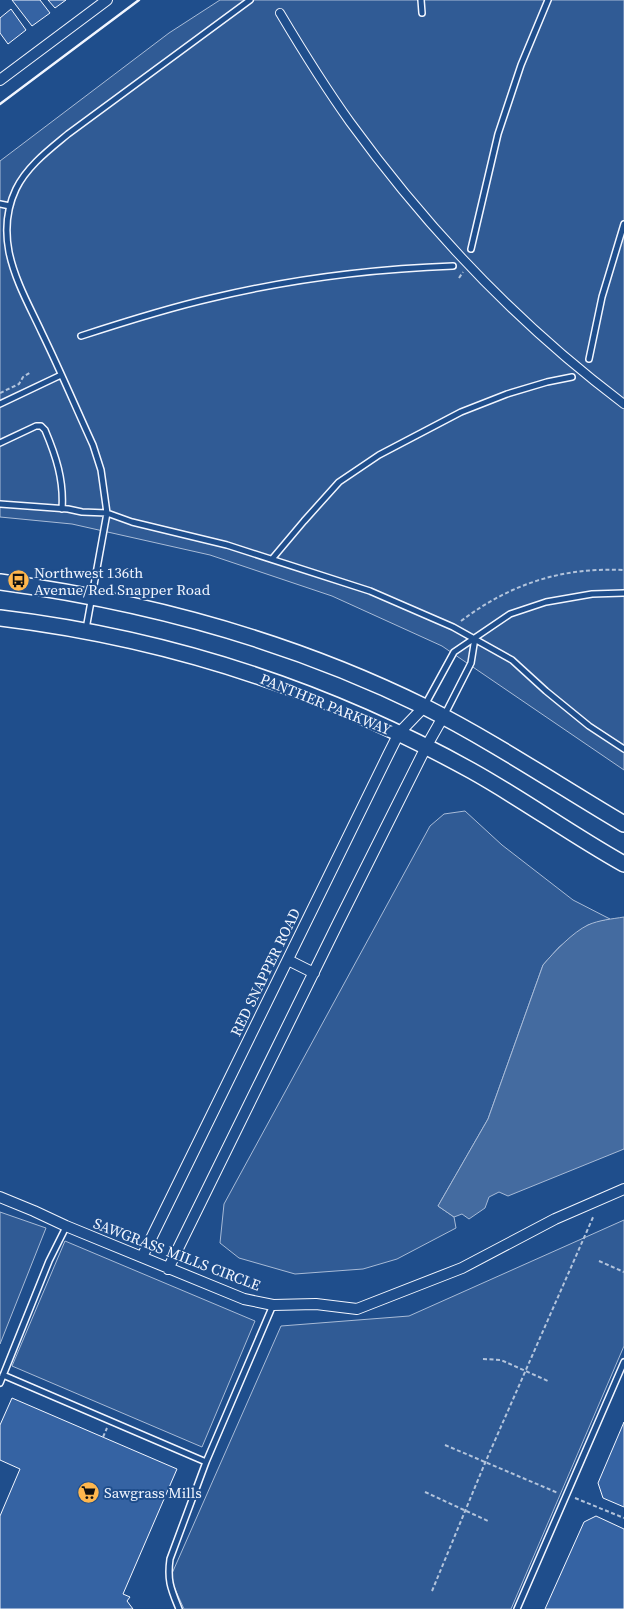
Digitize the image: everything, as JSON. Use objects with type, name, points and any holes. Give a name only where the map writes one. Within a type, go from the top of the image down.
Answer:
[{"type":"main road","points":[[0,582],[93,597],[184,617],[286,648],[362,679],[443,716],[502,749],[624,824]]},
{"type":"main road","name":"PANTHER PARKWAY","points":[[0,618],[86,631],[154,645],[222,664],[322,699],[399,733],[485,779],[624,864]]},
{"type":"street","points":[[0,80],[101,2]]},
{"type":"street","points":[[280,14],[349,121],[420,211],[469,265],[533,328],[585,374],[623,402]]},
{"type":"street","name":"RED SNAPPER ROAD","points":[[142,1257],[399,733],[424,707]]},
{"type":"street","points":[[168,1269],[443,716]]},
{"type":"street","points":[[288,960],[314,973]]},
{"type":"street","name":"SAWGRASS MILLS CIRCLE","points":[[0,1197],[168,1269],[244,1299],[273,1305],[316,1304],[358,1309],[462,1268],[555,1219],[624,1188]]},
{"type":"lane","points":[[86,631],[107,513],[101,470],[93,445],[19,283],[9,252],[6,225],[10,206],[17,188],[48,150],[250,0]]},
{"type":"lane","points":[[421,0],[422,13]]},
{"type":"lane","points":[[470,249],[498,134],[521,65],[548,0]]},
{"type":"lane","points":[[0,204],[10,206]]},
{"type":"lane","points":[[588,359],[602,297],[624,224]]},
{"type":"lane","points":[[81,336],[174,308],[249,290],[358,273],[453,266]]},
{"type":"lane","points":[[0,404],[61,374]]},
{"type":"lane","points":[[272,559],[339,482],[378,455],[468,409],[507,394],[572,377]]},
{"type":"lane","points":[[0,444],[36,426],[41,426],[45,430],[60,468],[63,496],[62,509]]},
{"type":"lane","points":[[0,504],[107,513],[132,522],[227,545],[370,591],[453,627],[512,660],[589,726],[624,748]]},
{"type":"lane","points":[[424,707],[454,652],[510,614],[546,602],[592,594],[624,593]]},
{"type":"lane","points":[[443,716],[471,663],[475,638]]},
{"type":"lane","points":[[0,1382],[49,1261],[66,1226]]},
{"type":"lane","points":[[179,1609],[171,1589],[168,1574],[170,1559],[206,1462],[273,1305]]},
{"type":"lane","points":[[517,1609],[624,1362]]},
{"type":"lane","points":[[3,1375],[206,1462]]},
{"type":"path","points":[[0,393],[19,384],[23,377],[31,372]]},
{"type":"path","points":[[453,627],[495,598],[520,586],[547,577],[579,572],[624,570]]},
{"type":"path","points":[[432,1591],[485,1463],[594,1216],[599,1200]]},
{"type":"path","points":[[599,1261],[624,1272]]},
{"type":"path","points":[[483,1359],[501,1360],[548,1381]]},
{"type":"path","points":[[445,1445],[485,1463],[624,1518]]},
{"type":"path","points":[[425,1492],[488,1521]]},
{"type":"shaded area","points":[[220,0],[624,0],[624,770],[442,646],[332,596],[210,555],[72,524],[0,517],[0,161],[169,33]]},
{"type":"shaded area","points":[[465,811],[502,845],[573,900],[610,919],[588,925],[559,947],[543,965],[488,1119],[438,1206],[454,1217],[456,1228],[397,1259],[363,1269],[295,1274],[239,1258],[220,1243],[224,1204],[430,826],[444,814]]},
{"type":"shaded area","points":[[624,917],[624,1149],[508,1196],[499,1192],[489,1197],[485,1208],[469,1219],[462,1214],[454,1217],[438,1206],[488,1119],[543,965],[564,943],[582,928],[597,922]]},
{"type":"shaded area","points":[[0,1212],[46,1228],[0,1344]]},
{"type":"shaded area","points":[[624,1220],[624,1346],[511,1609],[184,1609],[170,1578],[281,1326],[409,1316]]},
{"type":"shaded area","points":[[65,1241],[255,1321],[202,1447],[12,1366]]},
{"type":"building","points":[[12,0],[40,0],[50,13],[32,26]]},
{"type":"building","points":[[48,0],[66,0],[55,8]]},
{"type":"building","points":[[11,9],[26,30],[8,44],[0,33],[0,18]]},
{"type":"building","name":"Sawgrass Mills","points":[[12,1398],[177,1469],[123,1594],[130,1597],[127,1601],[133,1609],[0,1609],[0,1516],[20,1469],[0,1460],[0,1425]]},
{"type":"building","points":[[624,1422],[624,1507],[603,1498],[598,1483]]},
{"type":"building","points":[[596,1516],[624,1529],[624,1609],[545,1609],[584,1522]]},
{"type":"wall","points":[[0,104],[139,0]]},
{"type":"place","name":"Northwest 136th Avenue/Red Snapper Road","points":[[18,581]]},
{"type":"place","name":"Sawgrass Mills","points":[[88,1492]]}]
